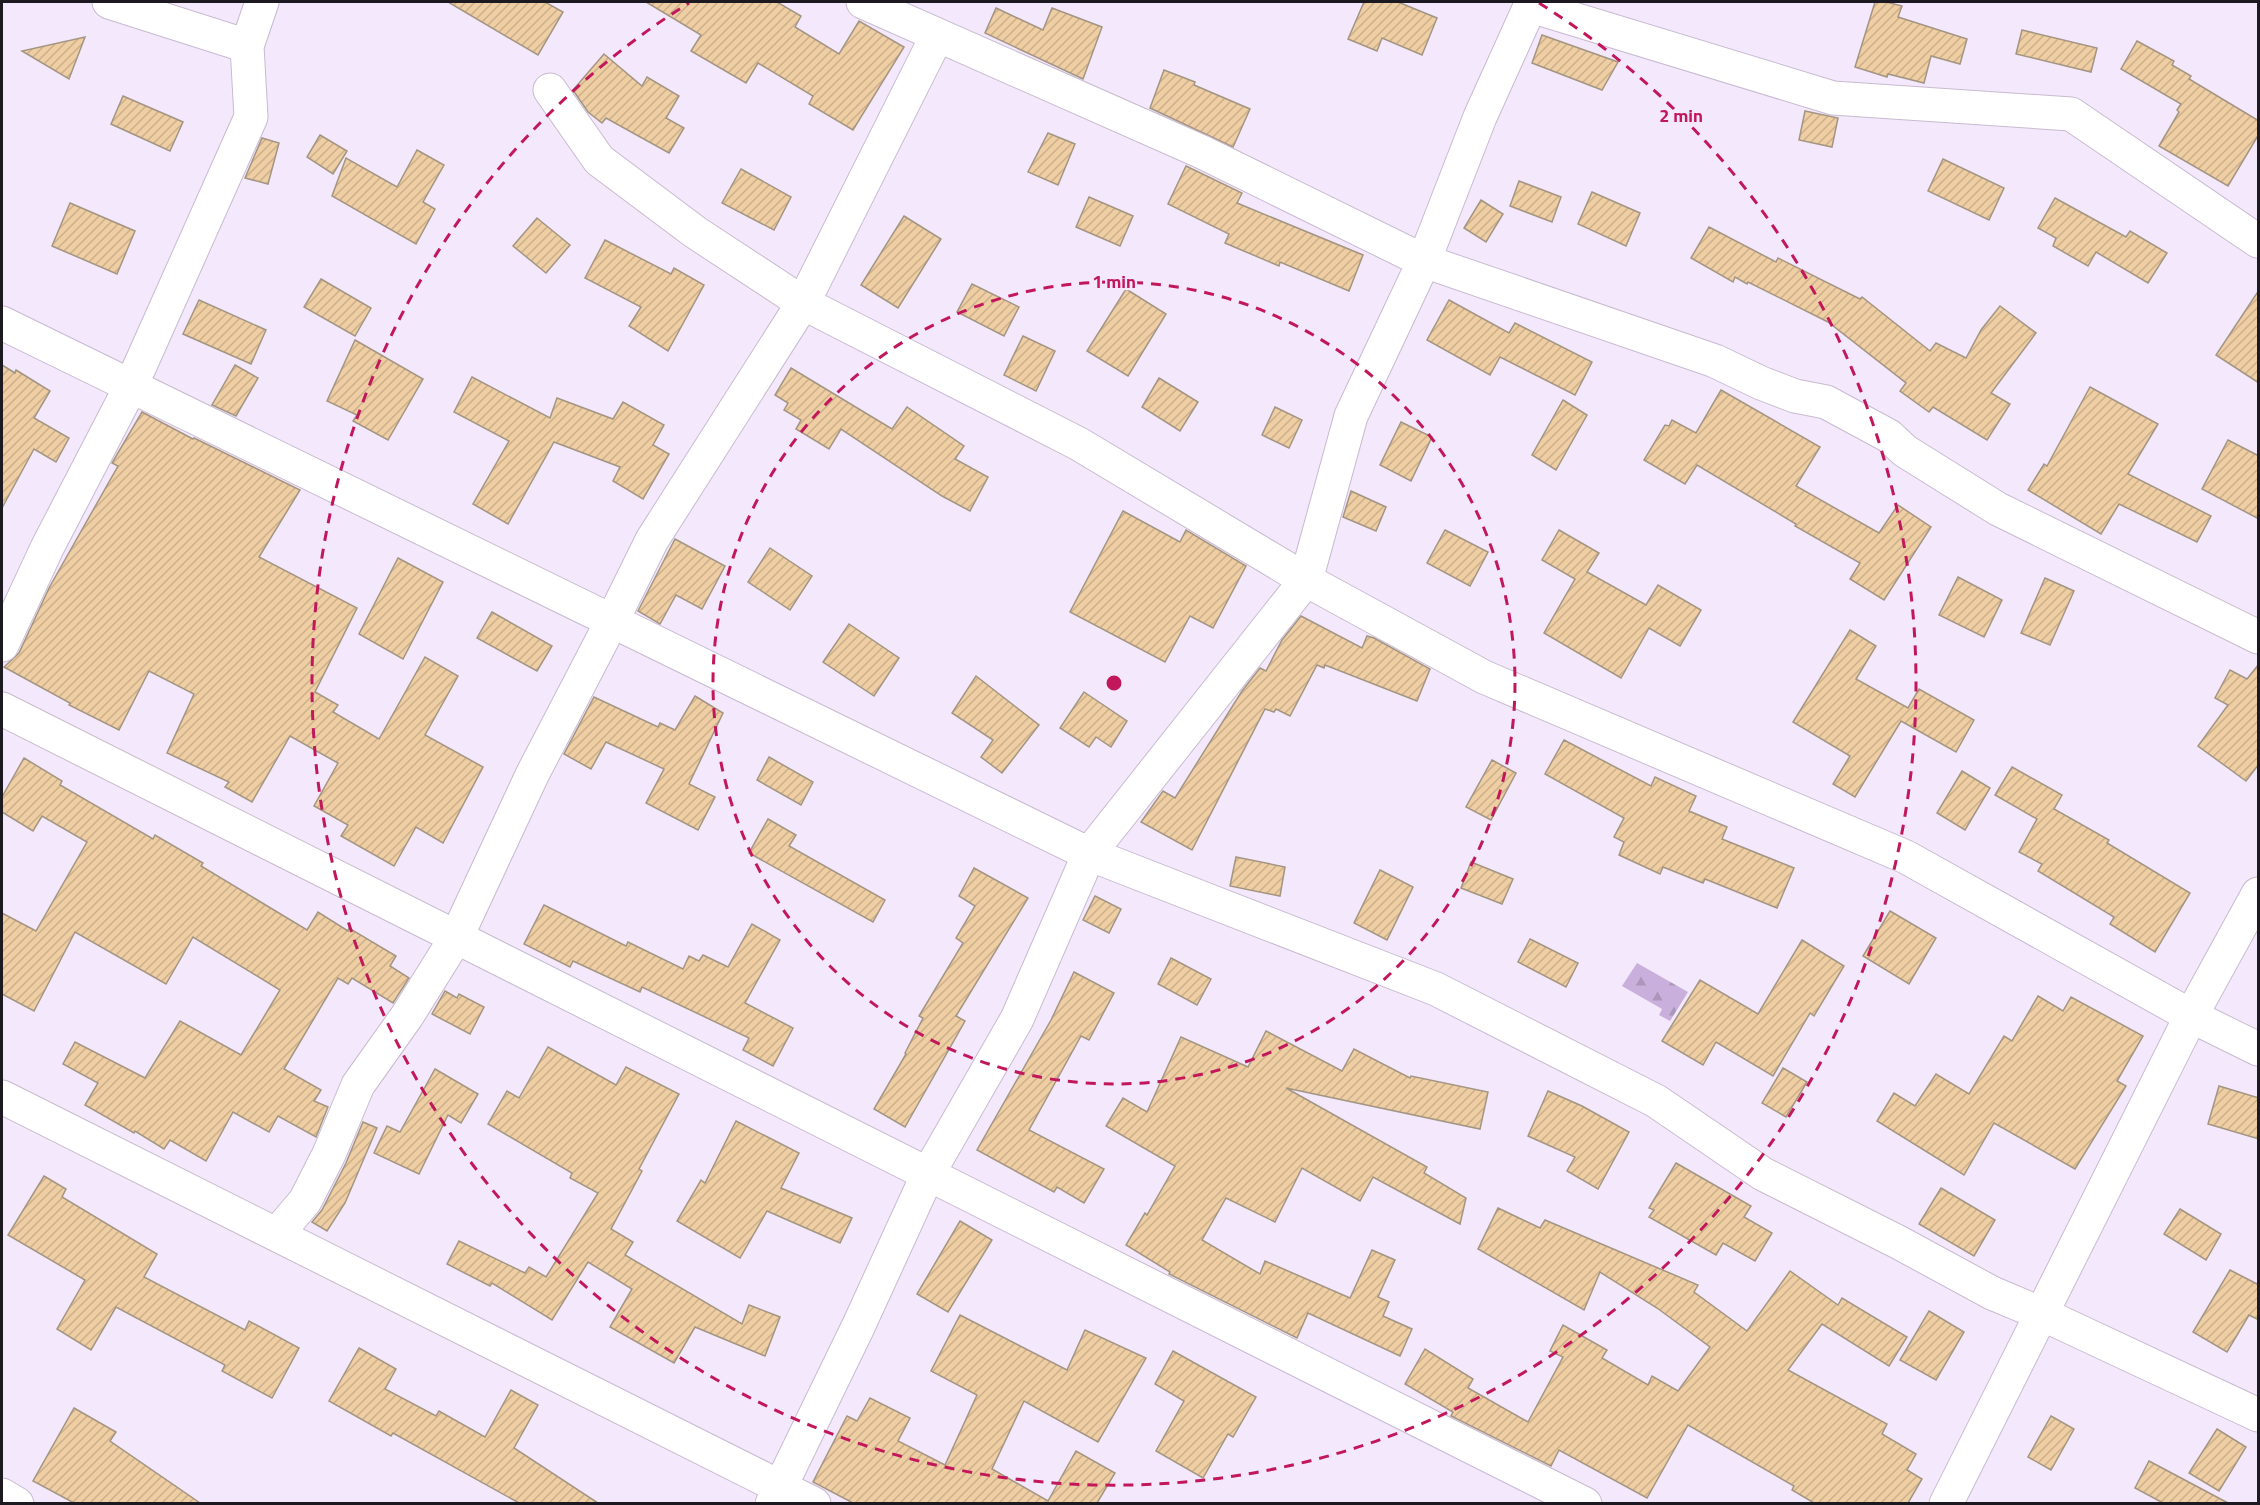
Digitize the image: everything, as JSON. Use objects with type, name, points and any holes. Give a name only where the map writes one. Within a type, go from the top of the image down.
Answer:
[{"type":"street","points":[[109,2],[247,46]]},
{"type":"street","points":[[2,645],[47,548],[131,386],[251,117],[247,46],[262,2]]},
{"type":"street","points":[[864,2],[1202,152],[1424,261],[1715,361],[1795,396],[1826,402],[1889,435],[1905,451],[1998,509],[2259,637]]},
{"type":"street","points":[[776,1495],[858,1327],[928,1174],[1017,1018],[1089,854],[1306,580],[1351,416],[1424,261],[1480,117],[1532,4],[1833,98],[2071,114],[2259,241]]},
{"type":"street","points":[[277,1234],[305,1201],[329,1154],[357,1085],[407,1016],[457,936],[532,775],[652,540],[803,303],[937,36]]},
{"type":"street","points":[[550,90],[599,160],[695,232],[803,303],[1079,444],[1306,580],[1484,677],[1906,857],[2191,1016],[2259,1049]]},
{"type":"street","points":[[2,323],[1089,854],[1436,989],[1656,1101],[1763,1174],[1898,1242],[1992,1293],[2042,1314],[2259,1416]]},
{"type":"street","points":[[2,709],[1586,1503]]},
{"type":"street","points":[[1946,1503],[2191,1016],[2259,894]]},
{"type":"street","points":[[2,1097],[277,1234],[776,1495],[814,1503]]},
{"type":"street","points":[[2,1495],[17,1503]]},
{"type":"green space","points":[[1637,963],[1688,992],[1670,1021],[1659,1015],[1662,1009],[1622,986]]},
{"type":"building","points":[[448,2],[545,2],[563,12],[538,55]]},
{"type":"building","points":[[646,2],[777,2],[801,16],[795,27],[839,54],[859,21],[904,47],[853,130],[809,104],[813,96],[758,63],[746,83],[691,51],[701,35]]},
{"type":"building","points":[[1364,2],[1398,2],[1437,18],[1422,55],[1382,38],[1377,51],[1348,39]]},
{"type":"building","points":[[1875,2],[1902,6],[1898,17],[1967,39],[1960,64],[1931,56],[1924,83],[1888,74],[1887,77],[1855,67]]},
{"type":"building","points":[[996,8],[1043,30],[1052,8],[1102,27],[1083,79],[985,33]]},
{"type":"building","points":[[2022,30],[2097,48],[2091,72],[2016,54]]},
{"type":"building","points":[[1542,35],[1618,62],[1602,90],[1532,63]]},
{"type":"building","points":[[85,37],[69,79],[22,51]]},
{"type":"building","points":[[2137,41],[2174,61],[2172,65],[2191,76],[2189,79],[2259,121],[2259,134],[2228,186],[2159,146],[2179,112],[2177,110],[2181,104],[2121,69]]},
{"type":"building","points":[[604,54],[642,86],[647,77],[679,96],[666,118],[684,128],[669,153],[606,118],[602,123],[588,112],[573,90]]},
{"type":"building","points":[[1164,70],[1195,82],[1194,85],[1250,109],[1233,147],[1150,108]]},
{"type":"building","points":[[123,96],[183,122],[170,151],[111,124]]},
{"type":"building","points":[[1805,111],[1838,118],[1832,147],[1799,140]]},
{"type":"building","points":[[1048,133],[1075,144],[1058,185],[1028,172]]},
{"type":"building","points":[[320,135],[347,151],[333,174],[307,157]]},
{"type":"building","points":[[262,138],[279,143],[268,184],[245,178]]},
{"type":"building","points":[[417,150],[444,165],[423,202],[435,209],[416,244],[332,196],[346,158],[397,187]]},
{"type":"building","points":[[1943,159],[2004,188],[1989,220],[1928,191]]},
{"type":"building","points":[[1186,166],[1242,193],[1237,203],[1363,255],[1349,291],[1280,262],[1279,266],[1225,243],[1229,234],[1168,204]]},
{"type":"building","points":[[741,169],[791,197],[774,230],[722,203]]},
{"type":"building","points":[[1519,181],[1561,197],[1552,222],[1510,206]]},
{"type":"building","points":[[1592,192],[1640,213],[1626,246],[1578,224]]},
{"type":"building","points":[[1089,197],[1133,216],[1120,246],[1076,227]]},
{"type":"building","points":[[2055,198],[2126,237],[2130,231],[2167,253],[2148,283],[2096,252],[2088,266],[2053,246],[2056,238],[2038,228]]},
{"type":"building","points":[[1481,200],[1503,214],[1486,242],[1464,228]]},
{"type":"building","points":[[70,203],[135,231],[117,274],[52,246]]},
{"type":"building","points":[[904,216],[941,239],[898,308],[861,285]]},
{"type":"building","points":[[537,218],[570,245],[546,273],[513,246]]},
{"type":"building","points":[[1709,227],[1776,262],[1778,258],[1860,299],[1862,297],[1930,351],[1936,343],[1966,358],[1981,330],[2000,306],[2036,333],[1991,393],[2010,404],[1987,440],[1933,407],[1929,412],[1900,391],[1906,383],[1828,322],[1748,282],[1747,284],[1735,277],[1733,282],[1691,258]]},
{"type":"building","points":[[605,240],[671,274],[674,268],[704,285],[668,351],[629,326],[641,307],[585,278]]},
{"type":"building","points":[[321,279],[371,308],[355,336],[304,307]]},
{"type":"building","points":[[972,284],[1019,307],[1004,336],[957,312]]},
{"type":"building","points":[[1126,289],[1166,314],[1128,376],[1087,351]]},
{"type":"building","points":[[2259,290],[2259,383],[2216,355]]},
{"type":"building","points":[[199,300],[266,330],[251,364],[183,334]]},
{"type":"building","points":[[1449,300],[1509,333],[1515,323],[1592,362],[1575,395],[1500,357],[1490,375],[1427,340]]},
{"type":"building","points":[[1023,336],[1055,351],[1036,391],[1004,375]]},
{"type":"building","points":[[355,340],[423,379],[388,440],[353,421],[357,415],[327,401]]},
{"type":"building","points":[[2,365],[15,373],[16,370],[50,391],[34,418],[69,438],[56,462],[34,449],[2,508]]},
{"type":"building","points":[[235,365],[258,378],[236,416],[212,405]]},
{"type":"building","points":[[791,368],[892,429],[907,407],[964,446],[955,459],[988,477],[970,511],[942,496],[841,429],[829,449],[796,429],[801,420],[784,410],[788,403],[775,395]]},
{"type":"building","points":[[472,377],[550,418],[557,398],[613,419],[623,402],[664,425],[653,445],[669,454],[643,499],[613,481],[620,467],[554,442],[508,524],[473,504],[509,441],[454,412]]},
{"type":"building","points":[[1159,378],[1198,402],[1180,431],[1142,407]]},
{"type":"building","points":[[2090,387],[2158,424],[2128,474],[2211,516],[2197,542],[2119,504],[2101,534],[2028,490],[2044,464],[2047,466]]},
{"type":"building","points":[[1721,390],[1820,447],[1796,486],[1879,533],[1898,505],[1931,527],[1884,600],[1850,579],[1860,563],[1697,465],[1685,484],[1644,460],[1665,425],[1669,426],[1672,420],[1696,433]]},
{"type":"building","points":[[1563,400],[1587,415],[1556,470],[1532,455]]},
{"type":"building","points":[[1275,407],[1302,420],[1289,448],[1262,435]]},
{"type":"building","points":[[142,412],[300,490],[259,557],[357,608],[315,692],[338,705],[333,712],[379,739],[425,657],[458,676],[425,735],[483,767],[443,843],[416,827],[394,866],[341,836],[348,825],[314,806],[338,763],[290,736],[252,802],[225,787],[229,782],[167,753],[194,694],[149,671],[119,730],[69,705],[70,703],[4,667],[19,653],[49,588],[118,466],[112,463]]},
{"type":"building","points":[[1401,422],[1432,437],[1411,481],[1380,465]]},
{"type":"building","points":[[2228,440],[2259,456],[2259,519],[2202,489]]},
{"type":"building","points":[[1351,491],[1386,507],[1376,531],[1343,517]]},
{"type":"building","points":[[1123,511],[1180,542],[1186,530],[1246,566],[1213,628],[1190,616],[1165,662],[1070,612]]},
{"type":"building","points":[[1445,530],[1488,552],[1470,586],[1427,563]]},
{"type":"building","points":[[1559,530],[1599,553],[1587,572],[1646,605],[1658,585],[1701,610],[1680,646],[1649,628],[1621,678],[1544,633],[1575,579],[1542,560]]},
{"type":"building","points":[[675,539],[725,566],[702,609],[676,595],[660,624],[638,611]]},
{"type":"building","points":[[770,548],[812,576],[790,610],[748,582]]},
{"type":"building","points":[[398,558],[443,582],[403,659],[359,634]]},
{"type":"building","points":[[1958,577],[2002,600],[1984,637],[1939,615]]},
{"type":"building","points":[[2045,578],[2074,591],[2050,645],[2021,633]]},
{"type":"building","points":[[492,612],[552,646],[537,671],[477,638]]},
{"type":"building","points":[[1301,616],[1362,648],[1367,636],[1374,638],[1430,669],[1417,701],[1325,665],[1324,668],[1317,665],[1290,716],[1276,709],[1274,712],[1265,709],[1192,850],[1141,822],[1163,791],[1175,798],[1242,691],[1260,668],[1266,671],[1282,640]]},
{"type":"building","points":[[849,624],[899,658],[874,696],[823,662]]},
{"type":"building","points":[[1850,630],[1876,646],[1856,679],[1908,708],[1919,689],[1974,720],[1956,752],[1901,721],[1855,797],[1833,784],[1850,756],[1793,722]]},
{"type":"building","points":[[2259,664],[2259,764],[2246,781],[2198,746],[2228,705],[2215,698],[2230,670],[2247,679]]},
{"type":"building","points":[[976,676],[1039,725],[1002,773],[981,757],[993,740],[952,713]]},
{"type":"building","points":[[1084,692],[1127,721],[1111,747],[1096,737],[1089,747],[1060,728]]},
{"type":"building","points":[[695,696],[723,713],[689,784],[715,797],[698,830],[646,803],[664,769],[606,742],[591,769],[564,754],[594,697],[658,727],[660,723],[675,730]]},
{"type":"building","points":[[1564,740],[1651,786],[1655,777],[1696,796],[1689,811],[1727,827],[1722,839],[1794,868],[1777,908],[1705,879],[1703,883],[1663,867],[1660,874],[1619,855],[1624,842],[1614,837],[1624,818],[1545,774]]},
{"type":"building","points":[[769,757],[813,782],[801,805],[757,780]]},
{"type":"building","points":[[24,758],[62,781],[60,785],[153,839],[155,835],[203,863],[201,866],[307,930],[318,912],[348,931],[349,928],[396,956],[390,966],[409,978],[393,1003],[352,978],[348,984],[338,978],[284,1069],[321,1090],[314,1101],[328,1107],[316,1137],[278,1116],[269,1132],[233,1112],[206,1161],[170,1140],[164,1149],[85,1105],[98,1083],[63,1064],[75,1042],[145,1078],[180,1021],[241,1055],[280,990],[193,937],[166,984],[75,932],[34,1011],[2,994],[2,913],[36,931],[87,842],[42,816],[33,831],[2,812],[2,797]]},
{"type":"building","points":[[1492,760],[1516,773],[1491,820],[1466,807]]},
{"type":"building","points":[[2012,767],[2062,795],[2054,809],[2109,840],[2107,843],[2190,893],[2155,952],[2110,924],[2114,917],[2038,871],[2042,864],[2019,852],[2037,819],[1995,795]]},
{"type":"building","points":[[1962,771],[1990,788],[1965,830],[1937,813]]},
{"type":"building","points":[[768,819],[796,835],[789,846],[885,900],[873,922],[749,853]]},
{"type":"building","points":[[1236,857],[1285,867],[1280,896],[1230,886]]},
{"type":"building","points":[[1471,862],[1513,879],[1502,904],[1461,888]]},
{"type":"building","points":[[974,868],[1028,898],[956,1016],[965,1021],[905,1127],[874,1109],[906,1054],[923,1018],[919,1016],[963,943],[956,938],[975,906],[959,896]]},
{"type":"building","points":[[1380,870],[1413,887],[1387,940],[1354,923]]},
{"type":"building","points":[[1095,896],[1121,909],[1109,933],[1083,920]]},
{"type":"building","points":[[544,905],[626,946],[628,942],[683,969],[689,956],[699,961],[703,955],[728,967],[752,924],[780,940],[745,1003],[793,1028],[773,1066],[743,1050],[749,1038],[642,987],[640,992],[573,961],[570,967],[524,944]]},
{"type":"building","points":[[1890,911],[1936,938],[1909,984],[1863,956]]},
{"type":"building","points":[[1530,939],[1578,963],[1566,987],[1518,962]]},
{"type":"building","points":[[1802,940],[1844,966],[1814,1016],[1810,1013],[1773,1076],[1716,1042],[1703,1065],[1662,1041],[1700,980],[1758,1014]]},
{"type":"building","points":[[1171,958],[1211,979],[1197,1005],[1158,984]]},
{"type":"building","points":[[1074,972],[1114,993],[1089,1040],[1081,1036],[1029,1130],[1104,1169],[1084,1203],[1057,1187],[1054,1192],[977,1150],[1051,1020]]},
{"type":"building","points":[[445,991],[457,998],[459,994],[484,1007],[470,1034],[432,1014]]},
{"type":"building","points":[[2038,996],[2063,1011],[2071,997],[2143,1036],[2117,1081],[2126,1086],[2075,1169],[1994,1123],[1964,1175],[1877,1121],[1894,1093],[1915,1106],[1936,1074],[1969,1094],[2004,1036],[2012,1041]]},
{"type":"building","points":[[1266,1031],[1342,1071],[1354,1049],[1410,1078],[1411,1076],[1488,1092],[1480,1129],[1286,1088],[1427,1167],[1424,1173],[1466,1198],[1460,1224],[1373,1177],[1360,1201],[1302,1168],[1275,1222],[1226,1198],[1202,1240],[1260,1274],[1265,1261],[1350,1298],[1372,1250],[1395,1260],[1378,1297],[1389,1302],[1383,1316],[1412,1329],[1400,1356],[1308,1313],[1297,1338],[1169,1274],[1170,1272],[1126,1245],[1145,1213],[1147,1215],[1175,1166],[1106,1126],[1123,1098],[1147,1112],[1181,1037],[1248,1067]]},
{"type":"building","points":[[548,1047],[616,1085],[626,1067],[679,1094],[639,1169],[642,1171],[611,1229],[633,1242],[625,1255],[742,1324],[749,1305],[780,1317],[765,1356],[695,1327],[674,1363],[610,1327],[632,1289],[588,1262],[552,1320],[492,1283],[490,1286],[447,1264],[459,1241],[525,1273],[529,1267],[546,1277],[598,1193],[570,1178],[572,1173],[488,1124],[507,1091],[519,1098]]},
{"type":"building","points":[[1783,1068],[1807,1082],[1786,1117],[1762,1103]]},
{"type":"building","points":[[435,1069],[478,1094],[461,1123],[448,1115],[419,1174],[374,1153],[387,1126],[400,1132]]},
{"type":"building","points":[[2219,1086],[2259,1098],[2259,1139],[2208,1124]]},
{"type":"building","points":[[1548,1091],[1582,1106],[1629,1132],[1598,1189],[1567,1171],[1575,1157],[1528,1136]]},
{"type":"building","points":[[736,1121],[799,1153],[781,1188],[852,1218],[840,1243],[767,1211],[740,1258],[677,1221],[701,1180],[705,1183]]},
{"type":"building","points":[[363,1122],[377,1128],[345,1203],[327,1231],[312,1222],[322,1210],[346,1163]]},
{"type":"building","points":[[1676,1163],[1751,1206],[1744,1217],[1772,1233],[1755,1261],[1723,1243],[1716,1255],[1649,1217],[1654,1210],[1649,1208]]},
{"type":"building","points":[[44,1176],[66,1189],[62,1197],[157,1254],[144,1277],[245,1330],[249,1321],[299,1348],[272,1398],[222,1371],[225,1365],[116,1307],[91,1350],[57,1329],[85,1280],[8,1235]]},
{"type":"building","points":[[1941,1188],[1995,1220],[1974,1256],[1919,1224]]},
{"type":"building","points":[[1498,1208],[1540,1228],[1545,1220],[1698,1285],[1694,1292],[1747,1331],[1790,1271],[1838,1305],[1842,1298],[1907,1337],[1889,1366],[1822,1324],[1788,1370],[1887,1424],[1882,1434],[1916,1454],[1907,1470],[1922,1479],[1908,1503],[1814,1503],[1792,1490],[1794,1486],[1688,1425],[1647,1498],[1559,1450],[1551,1466],[1451,1416],[1453,1412],[1405,1384],[1425,1349],[1473,1379],[1468,1388],[1528,1422],[1563,1357],[1550,1351],[1563,1325],[1607,1350],[1602,1358],[1648,1385],[1652,1376],[1678,1391],[1710,1347],[1657,1308],[1600,1272],[1584,1310],[1478,1249]]},
{"type":"building","points":[[2180,1209],[2221,1234],[2206,1260],[2164,1234]]},
{"type":"building","points":[[960,1221],[992,1240],[948,1312],[917,1294]]},
{"type":"building","points":[[2230,1270],[2259,1285],[2259,1320],[2249,1315],[2227,1352],[2193,1332]]},
{"type":"building","points":[[1929,1311],[1964,1332],[1936,1380],[1900,1360]]},
{"type":"building","points":[[960,1315],[1067,1370],[1085,1330],[1146,1358],[1098,1442],[1024,1401],[992,1469],[1048,1501],[1076,1451],[1115,1473],[1097,1503],[853,1503],[813,1482],[847,1416],[857,1421],[870,1398],[910,1418],[898,1441],[945,1465],[977,1395],[931,1371]]},
{"type":"building","points":[[359,1348],[396,1369],[385,1389],[436,1416],[439,1411],[485,1437],[511,1390],[538,1405],[514,1448],[598,1503],[519,1503],[393,1433],[391,1436],[329,1401]]},
{"type":"building","points":[[1173,1351],[1256,1397],[1233,1437],[1228,1434],[1203,1478],[1156,1451],[1184,1401],[1155,1384]]},
{"type":"building","points":[[74,1408],[116,1432],[110,1441],[200,1503],[74,1503],[33,1481]]},
{"type":"building","points":[[2051,1416],[2074,1429],[2051,1470],[2028,1457]]},
{"type":"building","points":[[2217,1429],[2246,1447],[2219,1491],[2189,1473]]},
{"type":"building","points":[[2149,1461],[2228,1503],[2163,1503],[2135,1488]]}]
